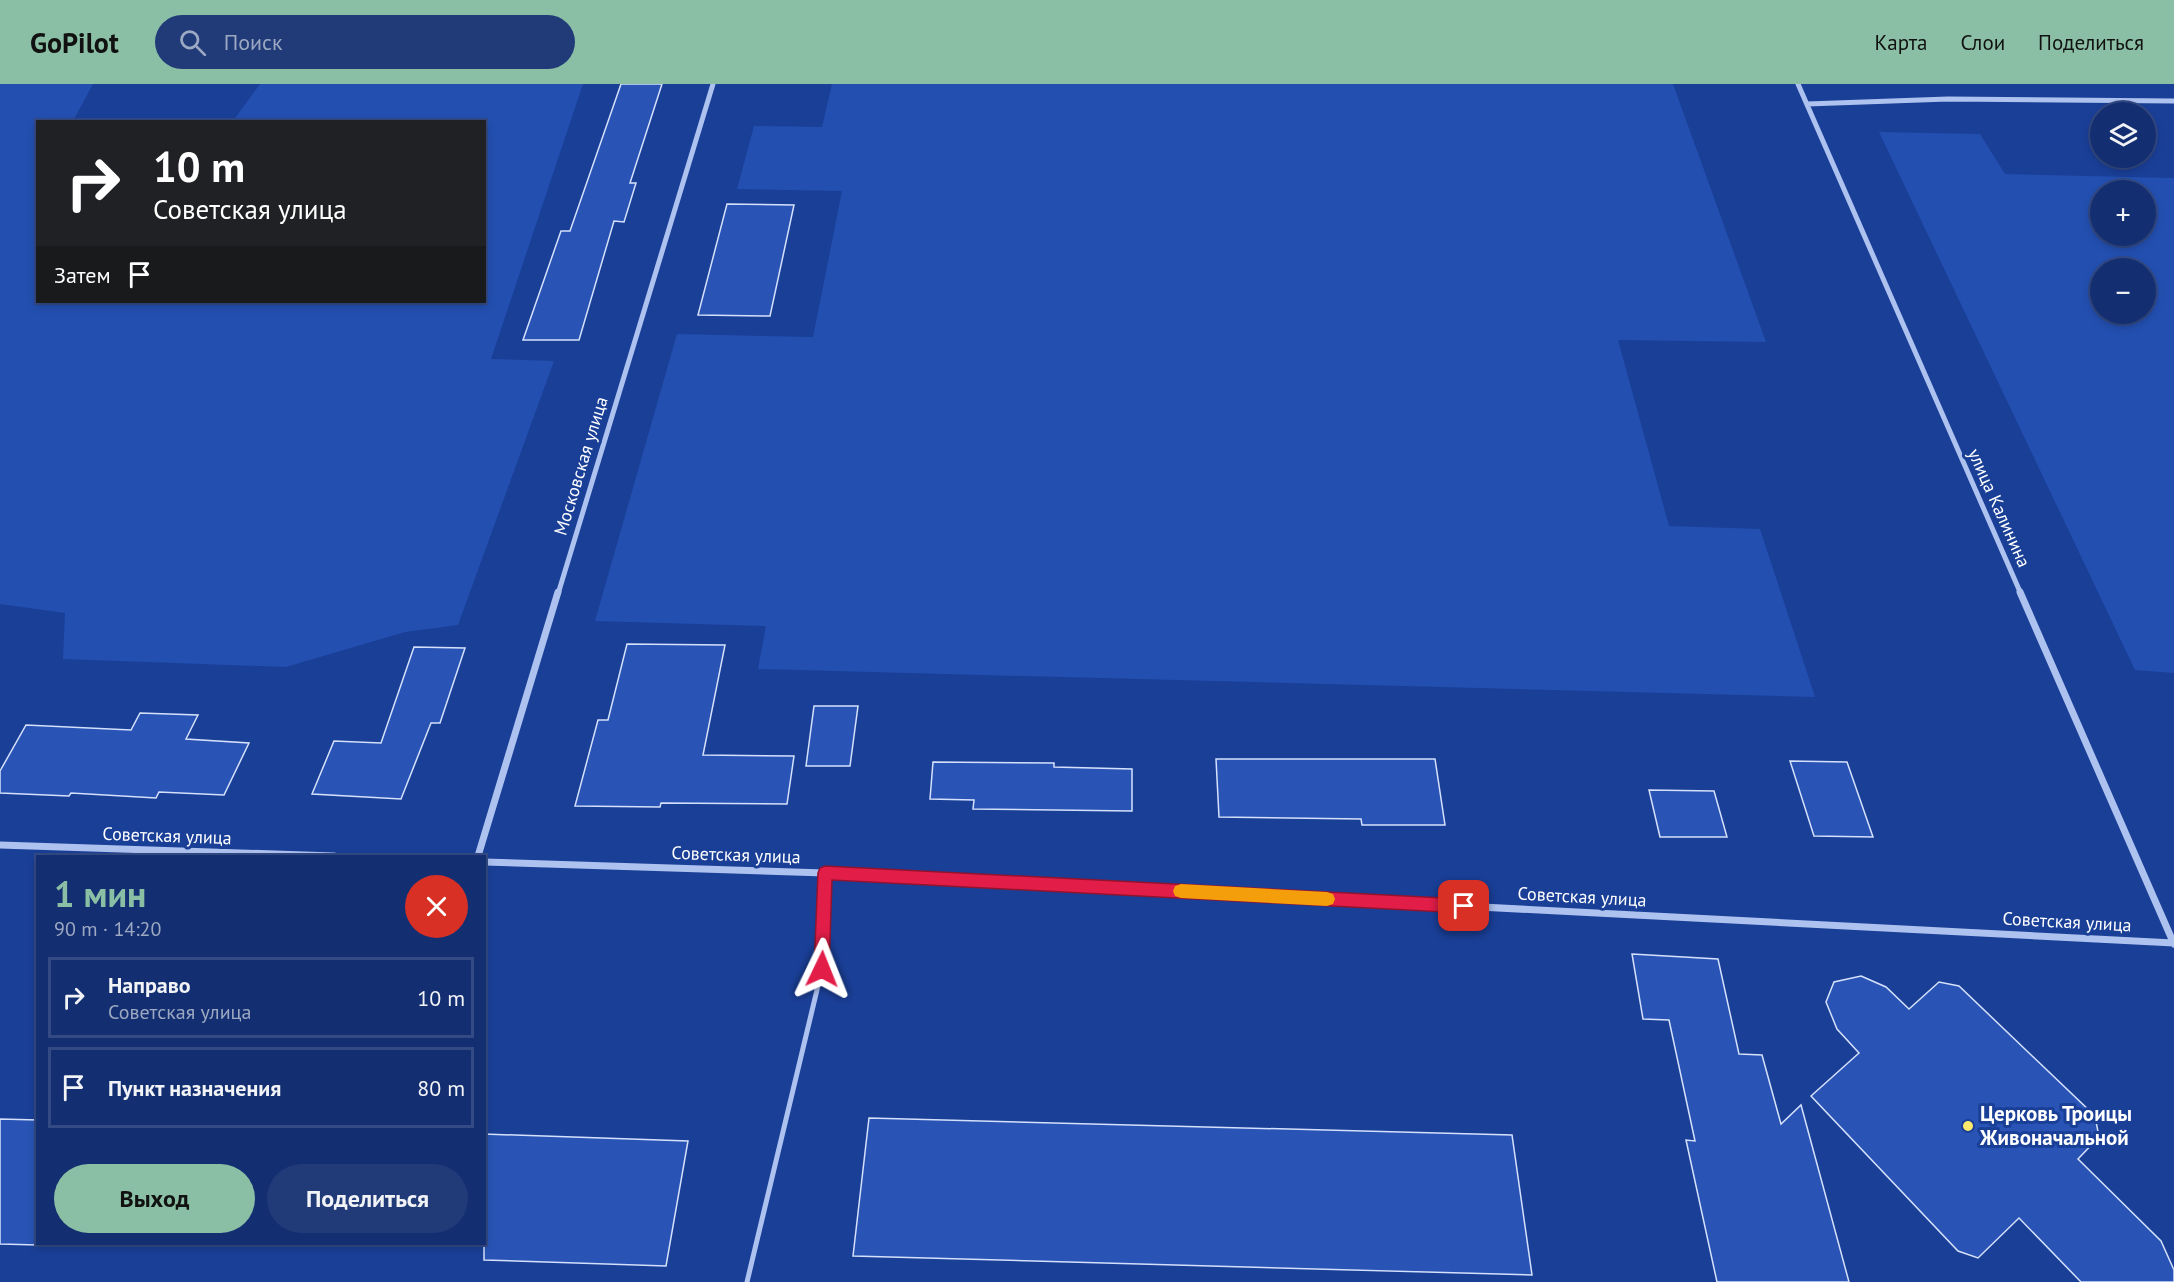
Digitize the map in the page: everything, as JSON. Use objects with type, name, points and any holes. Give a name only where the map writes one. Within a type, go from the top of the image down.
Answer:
[{"type":"street","name":"Московская улица","points":[[478,855],[713,84]]},
{"type":"street","name":"улица Калинина","points":[[1798,84],[2174,943]]},
{"type":"street","points":[[1807,104],[1948,99],[2174,101]]},
{"type":"street","name":"Советская улица","points":[[0,845],[304,855]]},
{"type":"street","name":"Советская улица","points":[[486,862],[825,873],[2174,943]]},
{"type":"lane","points":[[747,1282],[822,969],[825,873]]},
{"type":"shaded area","points":[[0,84],[93,84],[74,120],[36,120],[36,303],[486,303],[486,120],[234,120],[260,84],[583,84],[491,359],[554,361],[458,625],[405,632],[286,667],[63,659],[65,613],[0,604]]},
{"type":"shaded area","points":[[832,84],[1673,84],[1766,342],[1618,340],[1669,526],[1760,529],[1815,697],[758,669],[766,626],[595,621],[677,334],[813,337],[842,191],[737,189],[754,126],[822,127]]},
{"type":"shaded area","points":[[1879,132],[1980,134],[2005,174],[2174,178],[2174,673],[2135,670]]},
{"type":"building","points":[[621,84],[662,84],[630,183],[636,183],[624,222],[614,221],[579,340],[523,340],[561,231],[570,231]]},
{"type":"building","points":[[727,204],[794,205],[770,316],[698,315]]},
{"type":"building","points":[[627,644],[725,645],[703,755],[794,756],[787,804],[661,803],[660,807],[575,806],[598,720],[608,720]]},
{"type":"building","points":[[414,647],[465,648],[440,723],[431,723],[401,799],[312,794],[334,741],[381,743]]},
{"type":"building","points":[[814,706],[858,706],[850,766],[806,766]]},
{"type":"building","points":[[140,713],[198,715],[186,739],[249,743],[224,795],[159,792],[156,798],[71,793],[69,796],[0,793],[0,771],[26,725],[131,730]]},
{"type":"building","points":[[1216,759],[1435,759],[1445,825],[1362,825],[1361,819],[1219,817]]},
{"type":"building","points":[[1790,761],[1847,762],[1873,837],[1814,836]]},
{"type":"building","points":[[933,762],[1054,763],[1054,767],[1132,769],[1132,811],[973,809],[974,800],[930,799]]},
{"type":"building","points":[[1649,790],[1714,791],[1727,837],[1660,837]]},
{"type":"building","points":[[1632,954],[1718,959],[1739,1054],[1762,1055],[1781,1124],[1801,1105],[1849,1282],[1717,1282],[1686,1140],[1695,1141],[1669,1020],[1643,1019]]},
{"type":"building","name":"Церковь Троицы Живоначальной","points":[[1861,976],[1886,987],[1909,1009],[1939,982],[1959,986],[2095,1116],[2099,1137],[2078,1159],[2161,1241],[2174,1270],[2174,1282],[2081,1282],[2019,1218],[1978,1258],[1958,1251],[1811,1096],[1859,1053],[1837,1029],[1826,1002],[1834,982]]},
{"type":"building","points":[[869,1118],[1512,1135],[1532,1275],[853,1256]]},
{"type":"building","points":[[0,1119],[36,1120],[36,1245],[0,1244]]},
{"type":"building","points":[[486,1134],[688,1141],[666,1266],[484,1260]]},
{"type":"slow traffic","points":[[1181,891],[1327,899]]},
{"type":"place","name":"Церковь Троицы Живоначальной","points":[[1968,1126]]},
{"type":"route","points":[[822,969],[825,873],[1464,906]]}]
